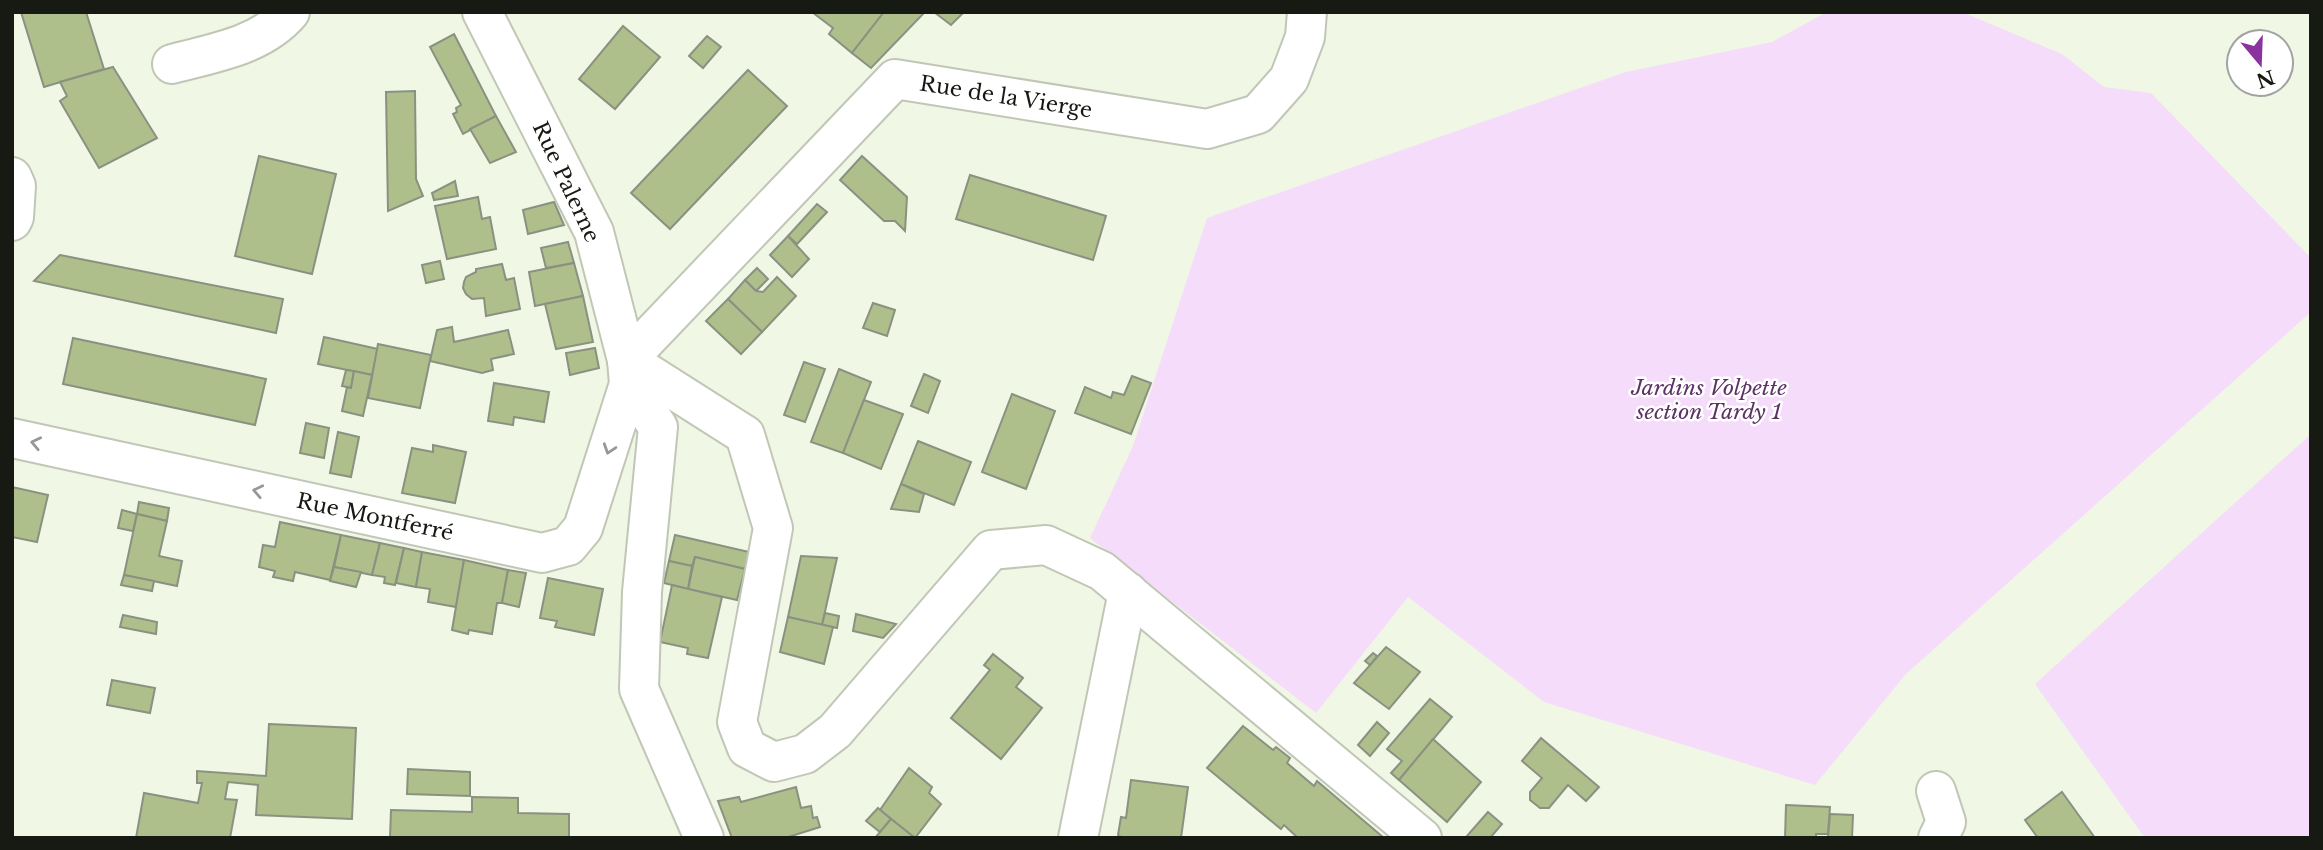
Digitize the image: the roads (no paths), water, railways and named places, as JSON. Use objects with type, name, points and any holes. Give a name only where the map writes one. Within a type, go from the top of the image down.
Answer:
[{"type":"street","points":[[172,64],[239,47],[281,23],[290,12]]},
{"type":"street","name":"Rue Palerne","points":[[482,12],[594,232],[628,372]]},
{"type":"street","name":"Rue de la Vierge","points":[[628,372],[895,79],[1207,130],[1258,114],[1289,79],[1305,37],[1307,12]]},
{"type":"street","points":[[12,177],[16,187],[15,217],[12,221]]},
{"type":"street","points":[[628,372],[745,435],[773,528],[737,722],[747,748],[774,762],[805,754],[835,731],[991,550],[1046,545],[1102,571],[1422,838]]},
{"type":"street","points":[[628,372],[658,427],[642,592],[639,689],[704,838]]},
{"type":"street","name":"Rue Montferré","points":[[12,438],[542,552],[568,546],[583,528],[628,372]]},
{"type":"street","points":[[1078,838],[1128,592]]},
{"type":"street","points":[[1936,791],[1946,822],[1938,838]]},
{"type":"park label","name":"Jardins Volpette section Tardy 1","points":[[1709,400]]}]
